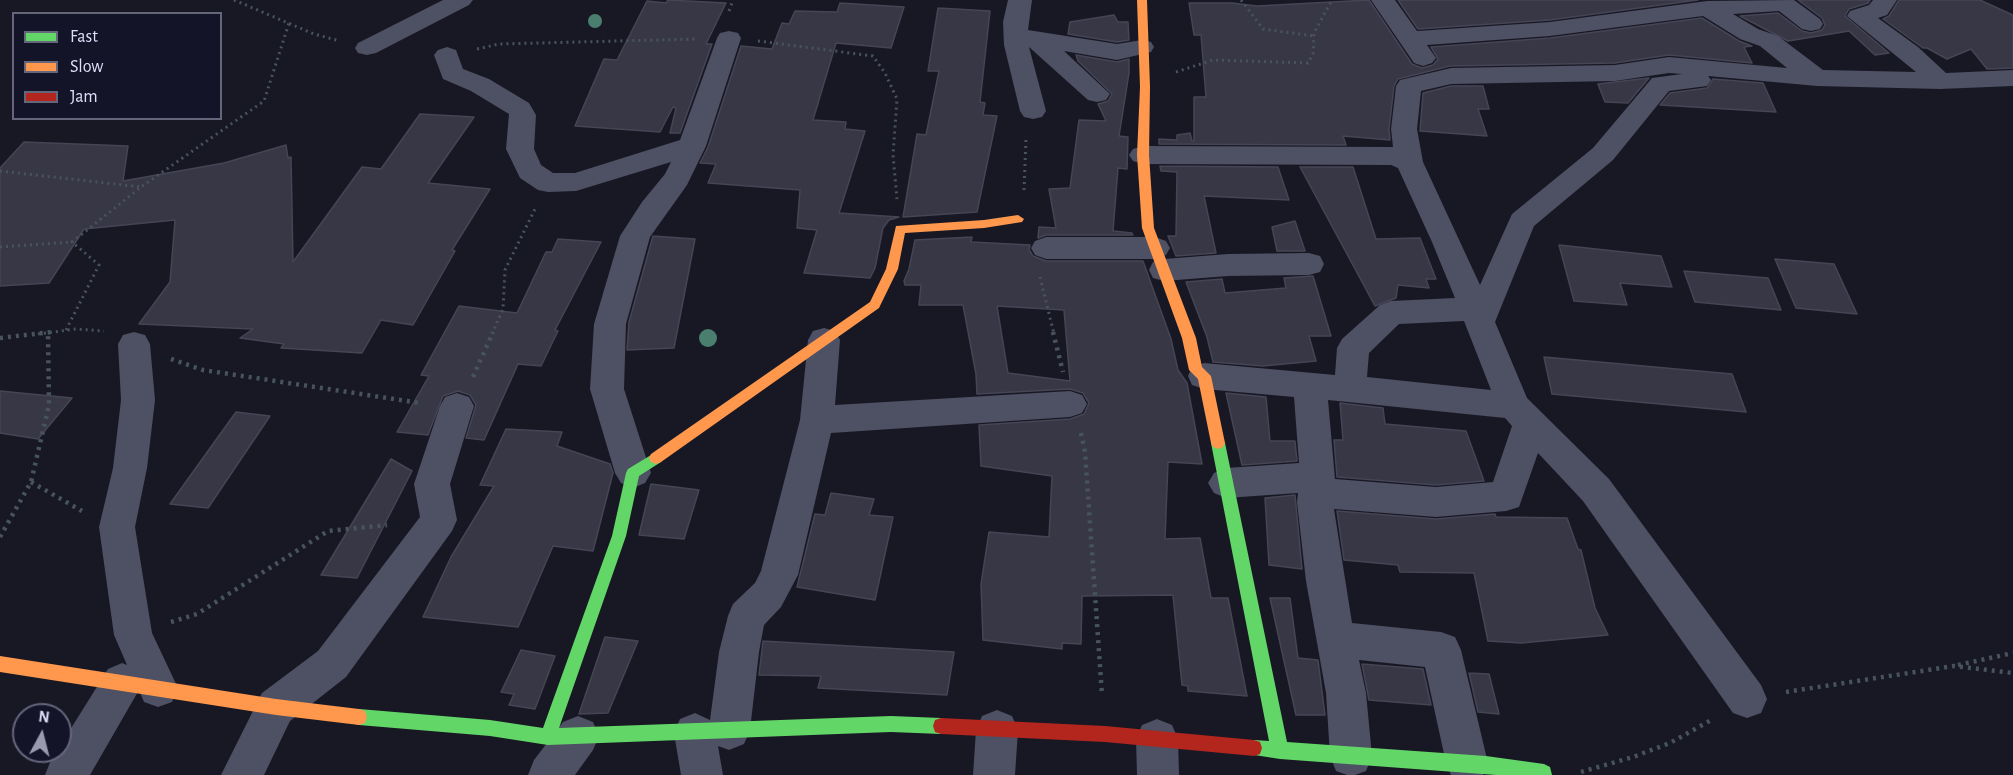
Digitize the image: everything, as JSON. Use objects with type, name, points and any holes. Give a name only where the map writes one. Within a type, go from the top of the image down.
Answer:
[{"type":"street","points":[[367,48],[461,0]]},
{"type":"street","points":[[1020,0],[1015,22],[1025,38],[1097,94]]},
{"type":"street","points":[[1142,0],[1145,87],[1143,155],[1148,228],[1189,338],[1196,370],[1204,376],[1441,397],[1523,413]]},
{"type":"street","points":[[1383,0],[1437,79]]},
{"type":"street","points":[[1885,0],[1878,10],[1859,16],[1909,52],[1940,81]]},
{"type":"street","points":[[1411,39],[1530,30],[1781,2],[1811,24]]},
{"type":"street","points":[[1707,9],[1749,34],[1769,41],[1816,78]]},
{"type":"street","points":[[1530,30],[1552,48],[1570,74]]},
{"type":"street","points":[[558,749],[619,536],[633,473],[607,389],[610,324],[635,236],[652,209],[678,178],[692,146],[729,38]]},
{"type":"street","points":[[1025,38],[1117,52],[1142,47]]},
{"type":"street","points":[[1025,38],[1033,111]]},
{"type":"street","points":[[447,55],[452,73],[480,85],[520,109],[523,115],[520,149],[530,171],[548,183],[576,183],[692,146]]},
{"type":"street","points":[[1747,699],[1596,490],[1523,413],[1409,162],[1404,129],[1409,86],[1451,76],[1615,73],[1669,65],[1816,78],[1940,81],[2013,78]]},
{"type":"street","points":[[1478,315],[1522,221],[1603,154],[1661,84],[1753,72]]},
{"type":"street","points":[[1143,155],[1394,156],[1409,162]]},
{"type":"street","points":[[633,473],[685,440],[875,305],[892,269],[900,229],[984,224],[1018,219]]},
{"type":"street","points":[[1046,248],[1228,265],[1309,264]]},
{"type":"street","points":[[1350,390],[1353,348],[1391,313],[1478,315]]},
{"type":"street","points":[[702,775],[712,732],[739,652],[747,616],[768,595],[779,575],[817,420],[824,340]]},
{"type":"street","points":[[66,775],[140,685],[118,531],[138,400],[134,344]]},
{"type":"street","points":[[1204,376],[1280,751]]},
{"type":"street","points":[[1310,386],[1317,485],[1315,502],[1325,581],[1346,693],[1364,762]]},
{"type":"street","points":[[817,420],[1070,404]]},
{"type":"street","points":[[243,775],[276,706],[332,664],[439,520],[432,484],[457,406]]},
{"type":"street","points":[[1226,483],[1317,485],[1436,502],[1506,496],[1523,413]]},
{"type":"street","points":[[1336,639],[1441,650],[1467,763]]},
{"type":"street","points":[[0,664],[389,721],[490,728],[558,749],[712,732],[891,724],[1105,734],[1158,757],[1280,751],[1364,762],[1467,763],[1544,773]]},
{"type":"street","points":[[994,775],[997,730]]},
{"type":"path","points":[[234,0],[314,34],[367,48]]},
{"type":"path","points":[[1241,0],[1263,29],[1314,36]]},
{"type":"path","points":[[1145,87],[1184,69],[1213,60],[1308,63],[1313,54],[1314,36],[1332,0]]},
{"type":"path","points":[[0,247],[72,242],[141,187],[264,101],[289,22]]},
{"type":"path","points":[[447,55],[499,44],[729,38],[873,56],[885,73],[897,99],[893,155],[900,229]]},
{"type":"path","points":[[1018,219],[1023,211],[1027,124],[1033,111]]},
{"type":"path","points":[[0,171],[141,187]]},
{"type":"path","points":[[0,338],[66,330],[108,331],[134,344],[203,370],[355,394],[457,406],[464,396],[503,309],[505,270],[548,183]]},
{"type":"path","points":[[66,330],[99,265],[72,242]]},
{"type":"path","points":[[1046,248],[1042,253],[1039,274],[1070,404],[1085,452],[1105,734]]},
{"type":"path","points":[[0,537],[31,482],[49,405],[48,332]]},
{"type":"path","points":[[31,482],[118,531]]},
{"type":"path","points":[[133,635],[197,614],[328,531],[439,520]]},
{"type":"path","points":[[1954,666],[2013,653]]},
{"type":"building","points":[[668,0],[726,3],[706,44],[712,44],[680,133],[670,133],[676,108],[673,107],[660,132],[575,126],[604,59],[617,60],[647,1],[666,3]]},
{"type":"building","points":[[1369,0],[1412,64],[1422,68],[1433,65],[1438,59],[1431,47],[1550,38],[1702,18],[1739,41],[1752,46],[1744,47],[1752,63],[1669,55],[1615,63],[1450,66],[1398,79],[1394,86],[1389,129],[1390,140],[1343,136],[1346,145],[1159,144],[1159,139],[1177,140],[1177,135],[1190,133],[1194,141],[1194,97],[1206,97],[1201,35],[1194,35],[1189,3],[1232,3],[1257,6]]},
{"type":"building","points":[[1398,0],[1698,0],[1550,20],[1418,29]]},
{"type":"building","points":[[1798,0],[1870,0],[1868,3],[1849,9],[1845,16],[1889,53],[1875,55],[1849,31],[1788,41],[1740,16],[1778,13],[1802,31],[1811,33],[1822,30],[1825,25],[1822,18]]},
{"type":"building","points":[[1899,0],[1980,0],[2013,15],[2013,68],[1987,69],[1971,49],[1947,59],[1923,48],[1883,19],[1889,16]]},
{"type":"building","points":[[840,3],[904,7],[891,48],[836,43],[813,120],[846,122],[845,129],[865,131],[839,213],[899,217],[889,220],[883,228],[875,268],[870,278],[804,273],[817,230],[797,228],[800,190],[708,183],[716,164],[700,163],[708,147],[741,46],[772,49],[782,23],[789,24],[795,11],[837,12]]},
{"type":"building","points":[[938,8],[990,11],[980,102],[985,103],[983,115],[997,116],[977,212],[903,217],[917,134],[926,135],[939,71],[928,71]]},
{"type":"building","points":[[1114,15],[1118,22],[1128,22],[1129,40],[1117,42],[1068,34],[1070,22]]},
{"type":"building","points":[[1076,55],[1117,62],[1129,59],[1129,73],[1119,136],[1128,137],[1127,169],[1118,168],[1113,231],[1133,235],[1046,235],[1038,238],[1039,227],[1056,228],[1049,189],[1070,188],[1079,120],[1106,121],[1098,104],[1108,101],[1112,94],[1078,61]]},
{"type":"building","points":[[1649,78],[1628,103],[1605,102],[1598,84]]},
{"type":"building","points":[[1713,79],[1763,83],[1776,112],[1660,105],[1670,93],[1707,88]]},
{"type":"building","points":[[1451,86],[1483,86],[1489,109],[1478,109],[1487,136],[1420,131],[1423,93]]},
{"type":"building","points":[[420,114],[474,117],[428,183],[490,189],[452,250],[455,251],[413,325],[381,320],[362,353],[281,348],[284,344],[240,338],[253,329],[139,324],[170,282],[175,220],[84,229],[49,283],[0,286],[0,168],[24,142],[128,146],[123,181],[224,163],[286,145],[288,158],[291,157],[293,262],[362,167],[381,169]]},
{"type":"building","points":[[1160,166],[1278,167],[1289,200],[1204,196],[1216,253],[1176,256],[1168,236],[1176,236],[1177,172],[1161,171]]},
{"type":"building","points":[[1300,167],[1353,167],[1376,239],[1420,238],[1436,279],[1426,279],[1429,288],[1398,285],[1396,298],[1375,306]]},
{"type":"building","points":[[1295,221],[1305,251],[1277,251],[1272,227]]},
{"type":"building","points":[[653,236],[695,239],[674,348],[627,350],[629,322]]},
{"type":"building","points":[[972,237],[971,242],[1030,245],[1029,249],[1033,256],[1046,261],[1143,261],[1171,339],[1178,370],[1187,383],[1202,464],[1168,462],[1165,539],[1200,538],[1211,598],[1228,598],[1247,696],[1188,691],[1188,686],[1182,685],[1173,595],[1082,596],[1081,644],[1062,643],[1062,649],[983,640],[981,584],[989,532],[1049,537],[1052,476],[981,466],[979,425],[1070,419],[1084,414],[1089,403],[1083,393],[1070,389],[977,394],[976,374],[963,305],[919,305],[921,285],[905,285],[904,281],[915,240]],"holes":[[[997,306],[1064,310],[1070,381],[1008,373]]]},
{"type":"building","points":[[558,239],[601,242],[555,330],[558,331],[541,366],[518,364],[484,440],[466,438],[476,405],[470,395],[458,391],[443,396],[428,435],[397,432],[429,376],[421,375],[459,306],[517,313],[546,252],[552,252]]},
{"type":"building","points":[[1559,245],[1661,256],[1672,287],[1620,283],[1627,305],[1574,301]]},
{"type":"building","points":[[1775,259],[1834,264],[1857,314],[1796,308]]},
{"type":"building","points":[[1684,271],[1768,278],[1781,310],[1695,302]]},
{"type":"building","points":[[1313,276],[1331,336],[1309,336],[1316,361],[1263,366],[1213,362],[1207,337],[1186,282],[1222,279],[1225,293],[1286,288],[1284,278]]},
{"type":"building","points":[[1544,357],[1732,374],[1746,412],[1552,394]]},
{"type":"building","points":[[0,391],[72,398],[38,439],[0,433]]},
{"type":"building","points":[[1226,393],[1266,397],[1270,441],[1295,441],[1297,461],[1242,465]]},
{"type":"building","points":[[1340,403],[1383,408],[1385,424],[1466,431],[1484,481],[1436,485],[1337,477],[1334,440],[1343,440]]},
{"type":"building","points":[[236,412],[270,416],[208,508],[170,504]]},
{"type":"building","points":[[506,429],[562,432],[557,446],[610,464],[613,473],[593,551],[553,546],[518,627],[423,617],[451,557],[494,486],[480,485]]},
{"type":"building","points":[[391,459],[412,471],[357,578],[321,575]]},
{"type":"building","points":[[651,484],[699,490],[684,539],[639,535]]},
{"type":"building","points":[[831,493],[874,499],[869,515],[893,517],[875,600],[797,587],[815,514],[825,515]]},
{"type":"building","points":[[1295,495],[1302,569],[1269,565],[1265,498]]},
{"type":"building","points":[[1337,511],[1436,519],[1495,514],[1496,517],[1567,518],[1578,549],[1581,550],[1595,608],[1608,635],[1521,643],[1488,641],[1474,573],[1400,572],[1398,565],[1344,560]]},
{"type":"building","points":[[1270,598],[1290,598],[1298,658],[1318,660],[1325,715],[1296,715]]},
{"type":"building","points":[[605,637],[638,641],[608,713],[579,714]]},
{"type":"building","points":[[763,641],[954,652],[947,695],[818,688],[821,676],[759,675]]},
{"type":"building","points":[[521,650],[555,656],[535,709],[509,705],[514,694],[501,692]]},
{"type":"building","points":[[1362,664],[1423,669],[1431,705],[1369,700]]},
{"type":"building","points":[[1469,673],[1489,674],[1499,714],[1478,712]]},
{"type":"traffic: fast","points":[[1218,443],[1280,751]]},
{"type":"traffic: fast","points":[[548,737],[619,536],[633,473],[656,458]]},
{"type":"traffic: fast","points":[[359,717],[490,728],[548,737],[891,724],[941,726]]},
{"type":"traffic: fast","points":[[1254,748],[1486,765],[1544,773]]},
{"type":"traffic: slow","points":[[1142,0],[1145,87],[1143,155],[1148,228],[1189,338],[1196,370],[1204,376],[1218,443]]},
{"type":"traffic: slow","points":[[656,458],[875,305],[892,269],[900,229],[984,224],[1018,219]]},
{"type":"traffic: slow","points":[[0,664],[276,707],[359,717]]},
{"type":"traffic: jam","points":[[941,726],[1105,734],[1254,748]]}]
